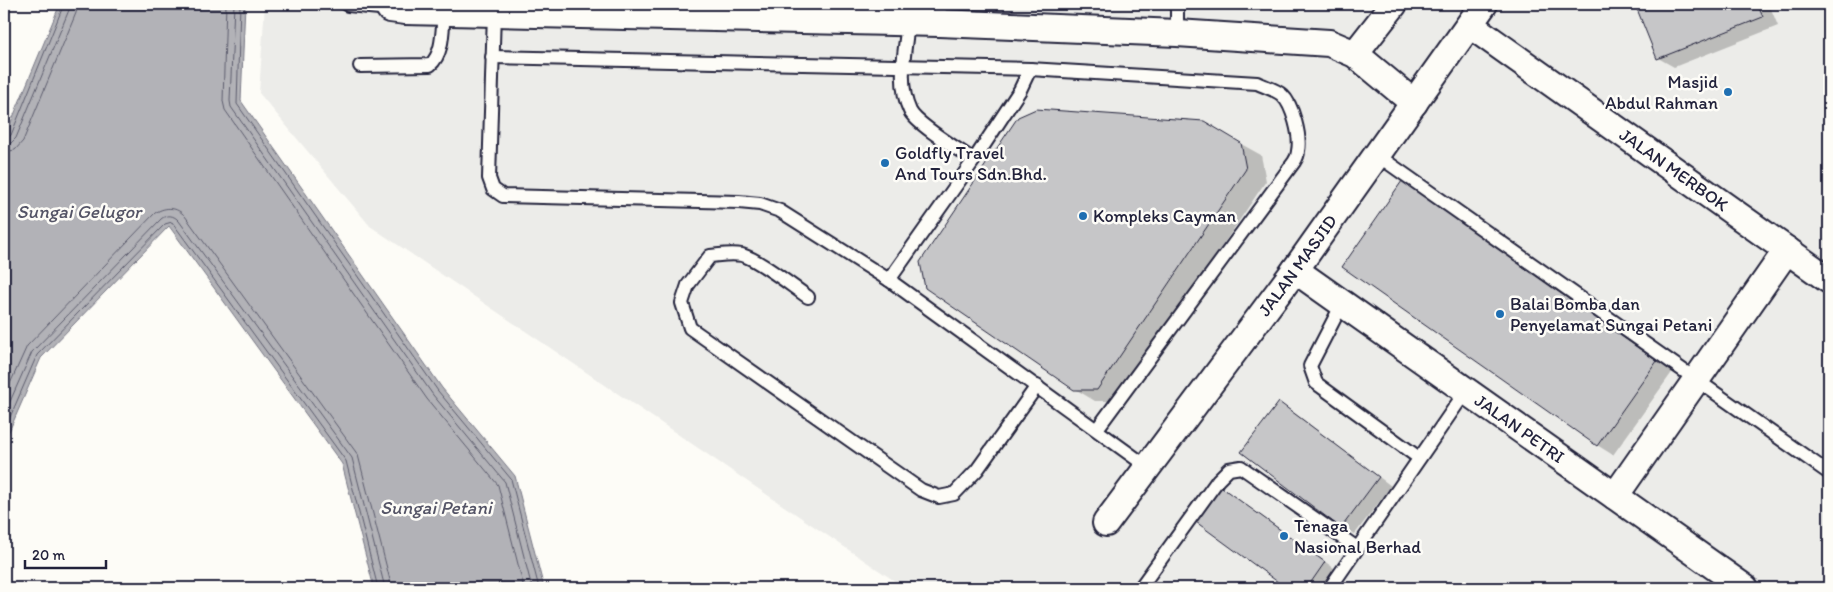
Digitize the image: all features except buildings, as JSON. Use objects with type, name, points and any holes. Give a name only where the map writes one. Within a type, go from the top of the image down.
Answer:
[{"type":"street","points":[[1355,54],[1394,4]]},
{"type":"street","points":[[388,6],[405,11],[444,12],[687,10],[908,23],[939,13],[1177,33],[1329,43],[1355,54],[1414,104]]},
{"type":"street","name":"JALAN MASJID","points":[[1106,523],[1149,468],[1295,270],[1477,14]]},
{"type":"street","name":"JALAN MERBOK","points":[[1477,14],[1829,280]]},
{"type":"street","points":[[1615,496],[1787,250]]},
{"type":"street","name":"JALAN PETRI","points":[[1295,270],[1745,588]]},
{"type":"lane","points":[[346,4],[388,6]]},
{"type":"lane","points":[[1177,4],[1177,33]]},
{"type":"lane","points":[[360,66],[430,65],[437,59],[444,12]]},
{"type":"lane","points":[[494,12],[489,178],[493,189],[503,196],[740,202],[760,204],[780,211],[889,280],[1149,468]]},
{"type":"lane","points":[[908,23],[903,66],[903,88],[910,112],[928,129],[974,160]]},
{"type":"lane","points":[[492,57],[1030,69],[1257,84],[1274,90],[1283,96],[1290,106],[1299,141],[1298,152],[1294,162],[1097,429]]},
{"type":"lane","points":[[889,280],[974,160],[1020,90],[1030,69]]},
{"type":"lane","points":[[1377,156],[1829,473]]},
{"type":"lane","points":[[808,297],[765,268],[743,256],[727,254],[710,256],[688,285],[682,303],[690,328],[921,490],[939,497],[954,494],[977,470],[1037,386]]},
{"type":"lane","points":[[1342,304],[1310,366],[1316,383],[1419,458]]},
{"type":"lane","points":[[1330,588],[1466,391]]},
{"type":"lane","points":[[1140,588],[1218,480],[1229,469],[1241,468],[1357,548]]},
{"type":"shaded area","points":[[265,4],[1829,4],[1829,588],[905,588],[370,226],[259,93]]},
{"type":"water","name":"Sungai Petani","points":[[60,4],[245,4],[241,101],[442,388],[515,476],[544,588],[374,588],[342,464],[169,226],[41,358],[4,443],[4,139]]},
{"type":"place","name":"Masjid Abdul Rahman","points":[[1728,92]]},
{"type":"place","name":"Goldfly Travel And Tours Sdn.Bhd.","points":[[885,163]]},
{"type":"place","name":"Kompleks Cayman","points":[[1083,216]]},
{"type":"place","name":"Balai Bomba dan Penyelamat Sungai Petani","points":[[1500,314]]},
{"type":"place","name":"Tenaga Nasional Berhad","points":[[1284,536]]},
{"type":"water label","name":"Sungai Gelugor","points":[[79,211]]}]
